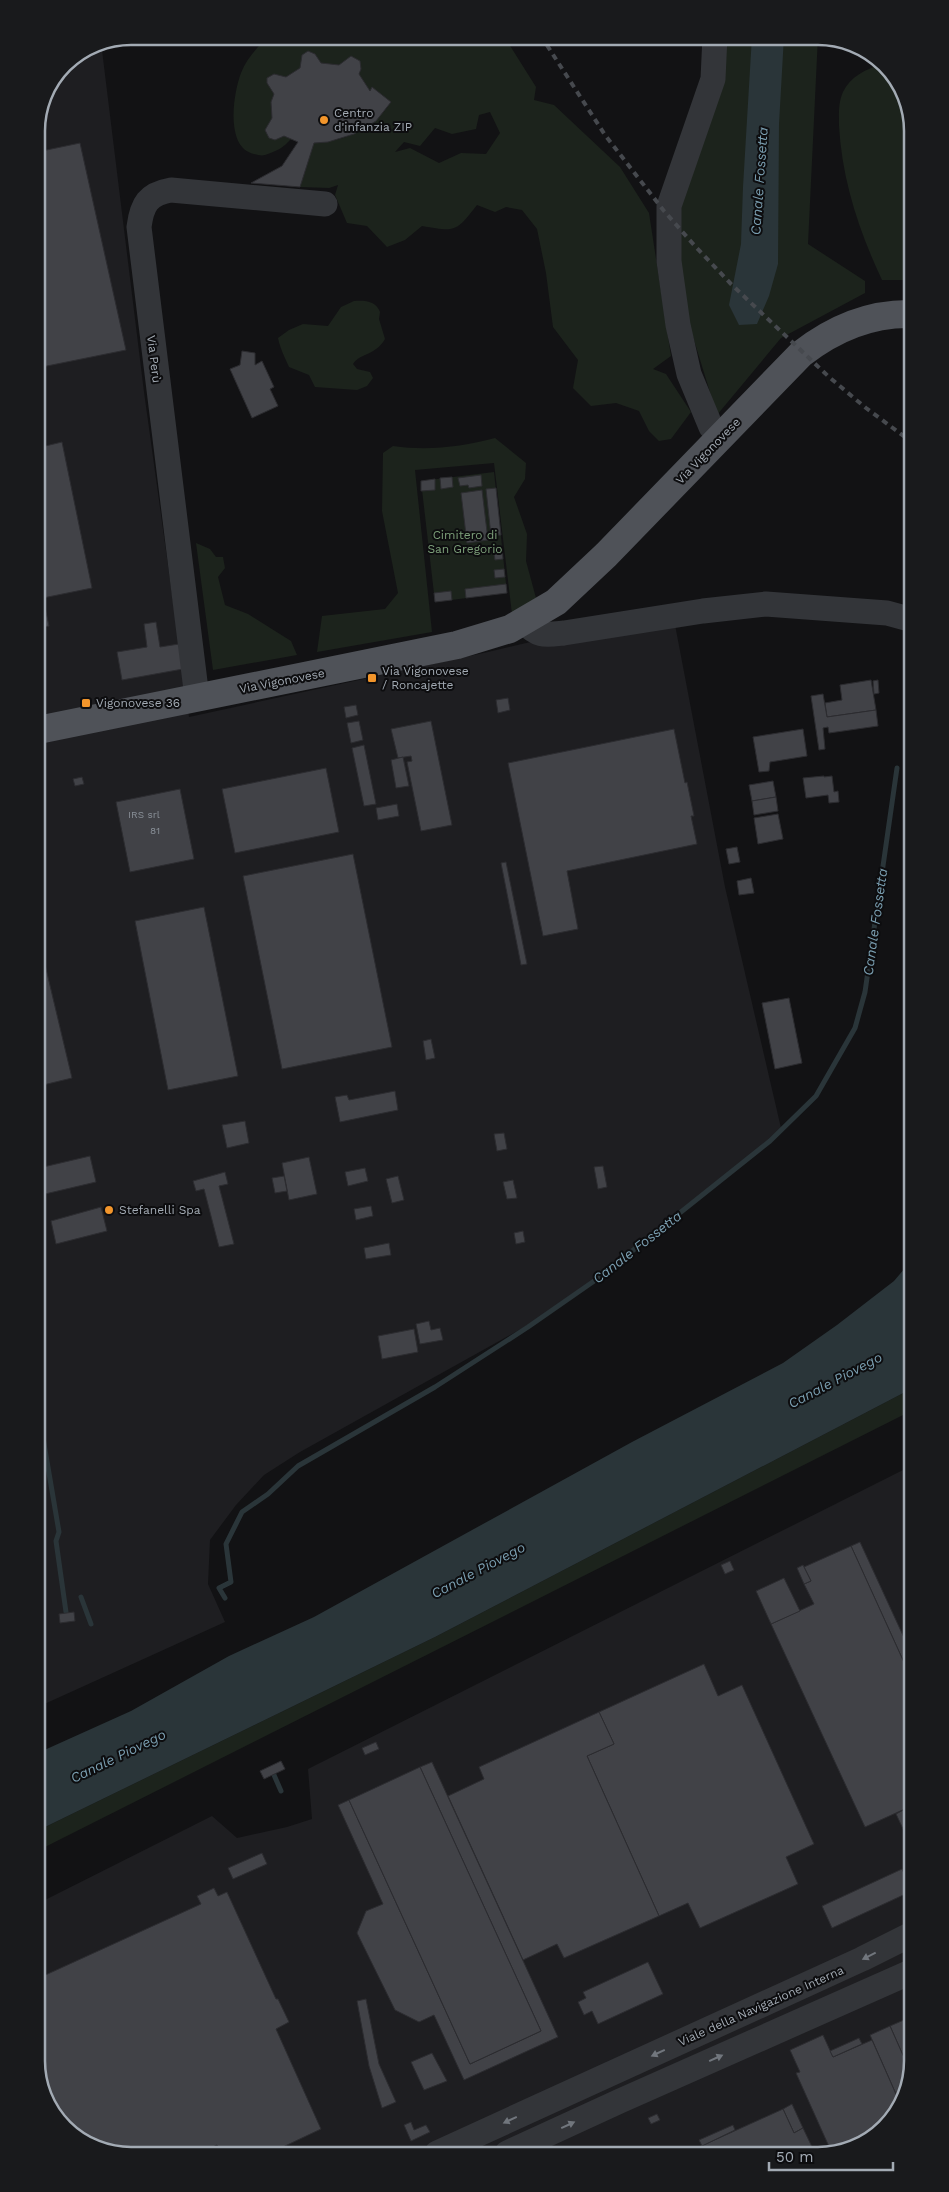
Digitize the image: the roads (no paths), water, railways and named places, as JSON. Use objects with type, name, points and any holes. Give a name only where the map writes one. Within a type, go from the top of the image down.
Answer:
[{"type":"main road","name":"Via Vigonovese","points":[[45,729],[457,645],[494,635],[524,622],[556,602],[575,584],[801,354],[823,337],[856,322],[877,317],[904,314]]},
{"type":"street","points":[[715,45],[713,79],[669,206],[669,261],[678,325],[689,374],[711,427],[721,437]]},
{"type":"street","name":"Via Perù","points":[[197,698],[150,325],[139,227],[140,216],[145,205],[153,195],[171,190],[325,204]]},
{"type":"street","points":[[524,622],[533,632],[543,635],[557,634],[703,611],[766,604],[887,613],[904,618]]},
{"type":"street","name":"Viale della Navigazione Interna","points":[[452,2147],[862,1960],[904,1938]]},
{"type":"street","points":[[521,2147],[904,1975]]},
{"type":"street","points":[[608,2076],[620,2101]]},
{"type":"water","points":[[751,45],[783,45],[779,124],[778,264],[769,296],[757,324],[739,325],[729,305],[741,244]]},
{"type":"water","name":"Canale Piovego","points":[[904,1269],[904,1393],[435,1637],[45,1827],[45,1750],[131,1711],[229,1656],[314,1617],[632,1442],[783,1363],[837,1325],[894,1281]]},
{"type":"waterway","name":"Canale Fossetta","points":[[225,1598],[219,1588],[231,1582],[226,1544],[242,1512],[268,1494],[298,1466],[435,1387],[528,1327],[597,1279],[770,1141],[816,1096],[855,1028],[865,992],[897,768]]},
{"type":"waterway","points":[[45,1449],[59,1532],[56,1541],[66,1612]]},
{"type":"waterway","points":[[81,1597],[91,1624]]},
{"type":"waterway","name":"Canale Fossetta","points":[[274,1775],[281,1791]]},
{"type":"railway","points":[[547,45],[605,135],[664,211],[694,245],[731,284],[829,377],[904,436]]},
{"type":"place","name":"Centro d'infanzia ZIP","points":[[324,120]]},
{"type":"place","name":"Via Vigonovese / Roncajette","points":[[372,678]]},
{"type":"place","name":"Vigonovese 36","points":[[86,703]]},
{"type":"place","name":"Stefanelli Spa","points":[[109,1210]]},
{"type":"park label","name":"Cimitero di San Gregorio","points":[[465,542]]}]
